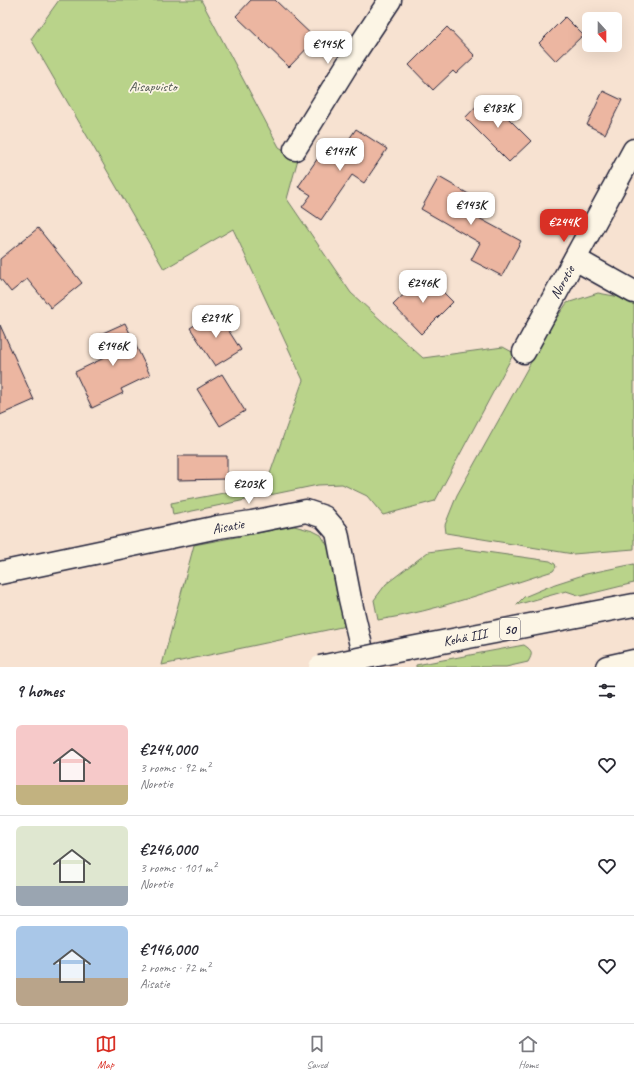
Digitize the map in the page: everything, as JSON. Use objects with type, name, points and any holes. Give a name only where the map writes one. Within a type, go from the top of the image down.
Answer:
[{"type":"main road","points":[[296,149],[349,62],[390,0]]},
{"type":"main road","name":"Norotie","points":[[524,352],[634,150]]},
{"type":"main road","points":[[575,259],[634,292]]},
{"type":"main road","name":"Aisatie","points":[[0,573],[218,527],[306,511],[324,517],[337,532],[350,599],[366,667]]},
{"type":"main road","name":"Kehä III","points":[[320,667],[634,605]]},
{"type":"main road","points":[[607,667],[634,661]]},
{"type":"green space","name":"Aisapuisto","points":[[59,0],[201,0],[279,147],[298,159],[287,199],[351,293],[423,358],[503,347],[514,353],[435,501],[383,515],[367,496],[342,484],[318,485],[173,515],[171,503],[266,485],[303,380],[233,229],[164,269],[31,39]]},
{"type":"green space","points":[[598,293],[620,297],[634,304],[634,549],[573,554],[446,533],[445,525],[457,495],[551,326],[567,303]]},
{"type":"green space","points":[[294,526],[313,531],[321,535],[330,550],[346,626],[162,665],[194,545]]},
{"type":"green space","points":[[458,548],[550,561],[555,564],[556,567],[553,571],[466,599],[422,611],[378,620],[374,600],[386,584],[428,552]]},
{"type":"green space","points":[[634,564],[634,583],[581,596],[566,591],[516,605],[524,597],[555,584],[586,574]]},
{"type":"green space","points":[[524,645],[531,651],[531,656],[528,662],[506,667],[416,667],[416,665]]},
{"type":"building","points":[[251,0],[275,0],[316,39],[289,67],[236,16]]},
{"type":"building","points":[[565,17],[582,34],[582,36],[556,61],[539,43]]},
{"type":"building","points":[[447,27],[475,56],[456,74],[453,71],[433,90],[409,65]]},
{"type":"building","points":[[603,91],[622,100],[605,134],[587,125]]},
{"type":"building","points":[[486,96],[531,141],[509,162],[465,118]]},
{"type":"building","points":[[356,129],[387,149],[364,183],[352,175],[321,220],[302,207],[311,195],[298,187],[322,152],[334,161]]},
{"type":"building","points":[[439,177],[472,196],[464,210],[521,241],[502,276],[471,260],[480,243],[421,209]]},
{"type":"building","points":[[38,228],[82,283],[51,308],[27,279],[11,292],[0,278],[0,259]]},
{"type":"building","points":[[425,274],[453,302],[421,334],[393,305]]},
{"type":"building","points":[[216,311],[241,350],[215,366],[190,328]]},
{"type":"building","points":[[125,323],[150,375],[121,389],[123,393],[92,408],[75,372],[104,358],[94,337]]},
{"type":"building","points":[[0,325],[34,400],[0,415]]},
{"type":"building","points":[[222,374],[245,411],[220,426],[197,389]]},
{"type":"building","points":[[178,456],[227,456],[227,479],[178,480]]}]
